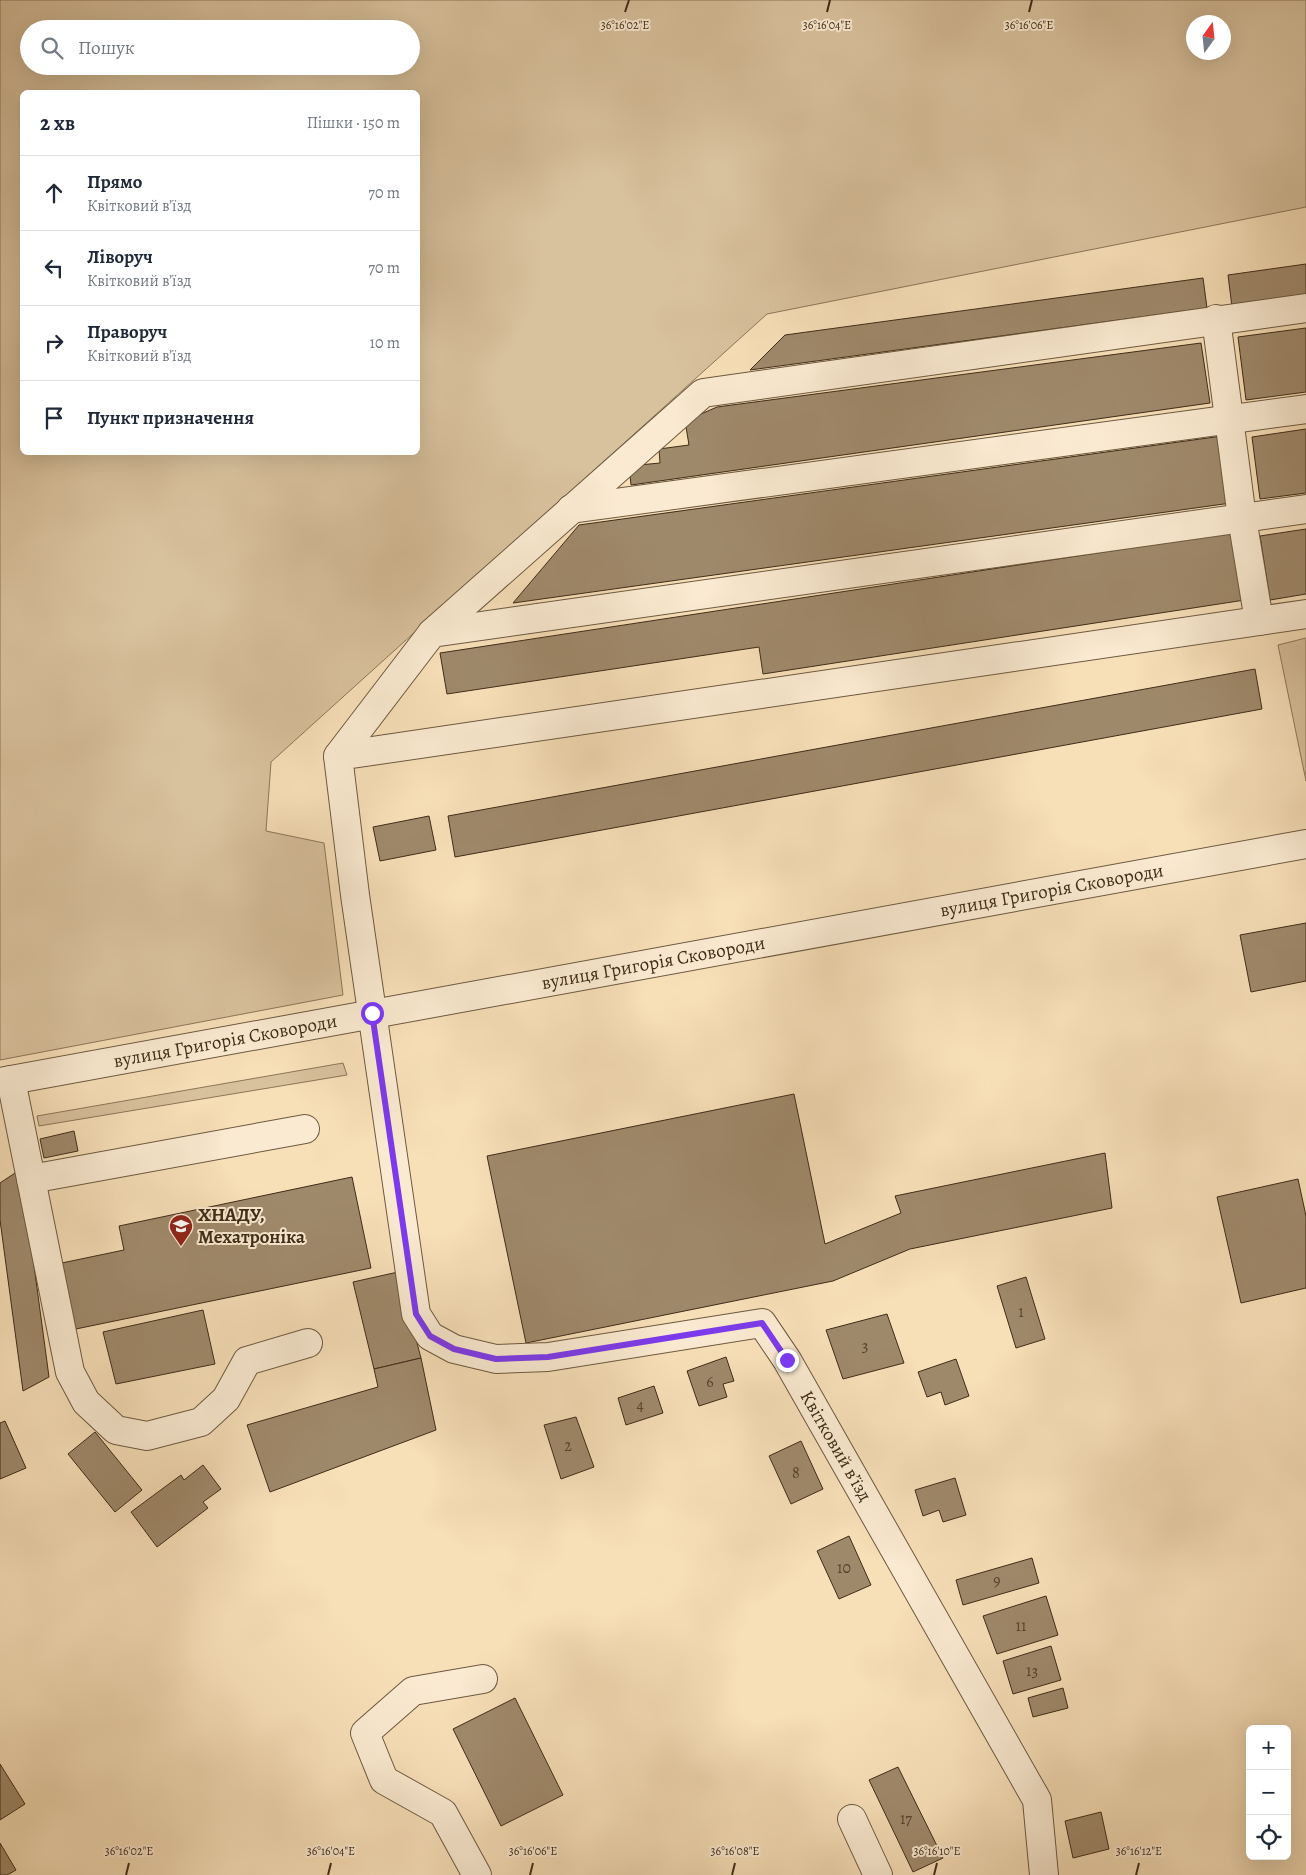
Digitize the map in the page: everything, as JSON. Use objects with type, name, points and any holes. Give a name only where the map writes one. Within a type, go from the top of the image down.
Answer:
[{"type":"street","points":[[372,1013],[338,756],[432,633],[703,393],[1216,319],[1306,308]]},
{"type":"street","points":[[1216,319],[1228,420],[1259,621]]},
{"type":"street","points":[[571,509],[1306,409]]},
{"type":"street","points":[[432,633],[1306,509]]},
{"type":"street","points":[[338,756],[1306,614]]},
{"type":"street","name":"вулиця Григорія Сковороди","points":[[5,1081],[1306,844]]},
{"type":"street","name":"Квітковий в’їзд","points":[[372,1013],[416,1314],[430,1336],[454,1349],[496,1359],[548,1357],[762,1323],[787,1360],[1037,1800],[1044,1875]]},
{"type":"street","points":[[5,1081],[31,1179],[70,1372],[86,1402],[116,1430],[147,1436],[201,1422],[226,1400],[247,1361],[308,1343]]},
{"type":"street","points":[[31,1179],[305,1129]]},
{"type":"street","points":[[476,1875],[443,1813],[384,1780],[365,1734],[413,1691],[483,1679]]},
{"type":"street","points":[[852,1819],[878,1875]]},
{"type":"shaded area","points":[[0,0],[1306,0],[1306,207],[767,314],[271,762],[266,831],[324,843],[343,995],[0,1060]]},
{"type":"shaded area","points":[[1306,638],[1306,781],[1278,645]]},
{"type":"shaded area","points":[[343,1063],[347,1075],[39,1126],[37,1116]]},
{"type":"building","points":[[1306,264],[1306,297],[1232,307],[1228,275]]},
{"type":"building","points":[[1203,278],[1207,308],[750,370],[785,335]]},
{"type":"building","points":[[1306,328],[1306,392],[1246,400],[1238,337]]},
{"type":"building","points":[[1201,343],[1210,403],[631,485],[629,466],[660,463],[659,449],[689,445],[685,421],[717,407]]},
{"type":"building","points":[[1306,429],[1306,493],[1260,499],[1252,437]]},
{"type":"building","points":[[1222,436],[1231,503],[513,603],[579,525]]},
{"type":"building","points":[[1306,529],[1306,594],[1270,600],[1260,536]]},
{"type":"building","points":[[1235,532],[1245,600],[763,674],[759,647],[447,694],[440,653]]},
{"type":"building","points":[[1255,669],[1262,709],[455,857],[448,816]]},
{"type":"building","points":[[429,816],[436,850],[380,861],[373,827]]},
{"type":"building","points":[[1306,923],[1306,981],[1251,992],[1240,935]]},
{"type":"building","points":[[794,1094],[825,1244],[901,1213],[895,1196],[1105,1153],[1112,1208],[910,1249],[833,1281],[526,1343],[487,1156]]},
{"type":"building","points":[[74,1131],[78,1151],[44,1158],[40,1139]]},
{"type":"building","points":[[21,1169],[49,1377],[23,1391],[0,1220],[0,1183]]},
{"type":"building","points":[[352,1177],[371,1268],[71,1330],[57,1264],[124,1250],[119,1226]]},
{"type":"building","points":[[1298,1179],[1306,1216],[1306,1288],[1241,1303],[1217,1197]]},
{"type":"building","points":[[398,1272],[421,1358],[374,1369],[353,1282]]},
{"type":"building","points":[[1026,1277],[1045,1339],[1016,1348],[997,1286]]},
{"type":"building","points":[[203,1310],[215,1364],[116,1384],[103,1332]]},
{"type":"building","points":[[887,1314],[904,1363],[843,1379],[826,1330]]},
{"type":"building","points":[[726,1357],[734,1381],[723,1384],[727,1397],[699,1406],[687,1371]]},
{"type":"building","points":[[421,1358],[436,1430],[270,1492],[247,1425],[378,1387],[374,1369]]},
{"type":"building","points":[[956,1359],[969,1396],[945,1405],[941,1392],[927,1397],[918,1372]]},
{"type":"building","points":[[654,1386],[663,1413],[626,1425],[618,1398]]},
{"type":"building","points":[[576,1417],[594,1467],[561,1479],[544,1425]]},
{"type":"building","points":[[5,1421],[26,1468],[0,1479],[0,1423]]},
{"type":"building","points":[[95,1432],[142,1490],[115,1512],[68,1454]]},
{"type":"building","points":[[801,1441],[823,1489],[791,1504],[769,1456]]},
{"type":"building","points":[[203,1465],[221,1489],[203,1502],[208,1508],[157,1547],[131,1512],[181,1475],[184,1480]]},
{"type":"building","points":[[955,1478],[966,1515],[943,1522],[939,1510],[923,1516],[915,1490]]},
{"type":"building","points":[[849,1536],[871,1585],[839,1599],[817,1551]]},
{"type":"building","points":[[1032,1558],[1039,1583],[963,1605],[956,1580]]},
{"type":"building","points":[[1046,1596],[1058,1635],[997,1654],[983,1616]]},
{"type":"building","points":[[1051,1646],[1061,1680],[1013,1694],[1003,1661]]},
{"type":"building","points":[[1063,1688],[1068,1708],[1033,1717],[1028,1698]]},
{"type":"building","points":[[515,1698],[563,1795],[501,1826],[453,1729]]},
{"type":"building","points":[[0,1764],[25,1804],[0,1820]]},
{"type":"building","points":[[898,1767],[943,1858],[913,1872],[869,1780]]},
{"type":"building","points":[[1101,1812],[1109,1849],[1073,1858],[1065,1821]]},
{"type":"building","points":[[0,1843],[16,1870],[7,1875],[0,1875]]},
{"type":"place","name":"ХНАДУ, Мехатроніка","points":[[181,1247]]},
{"type":"route","points":[[372,1013],[416,1314],[430,1336],[454,1349],[496,1359],[548,1357],[762,1323],[787,1360]]}]
